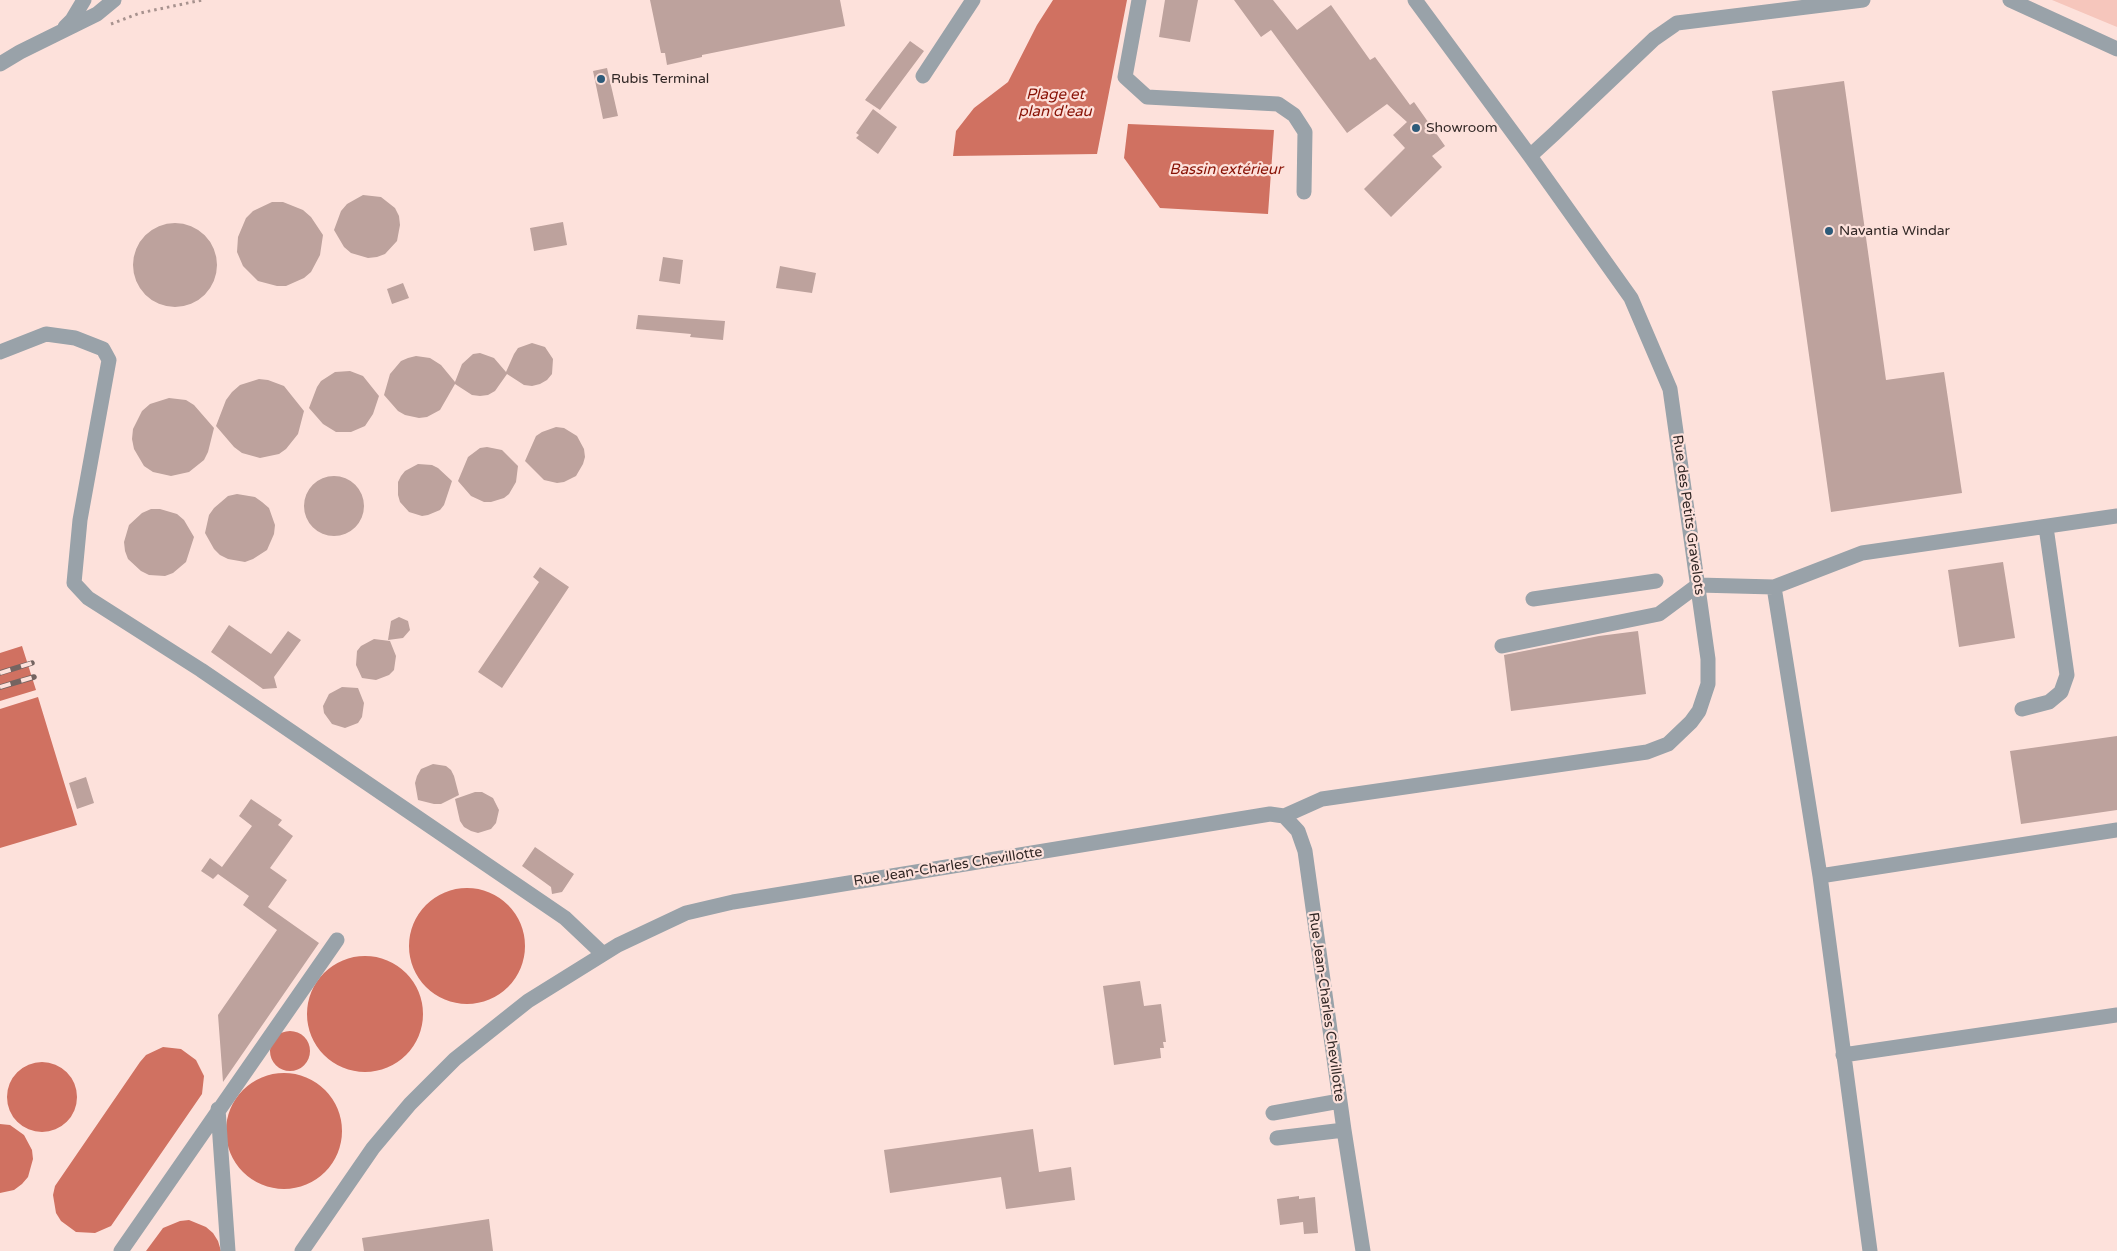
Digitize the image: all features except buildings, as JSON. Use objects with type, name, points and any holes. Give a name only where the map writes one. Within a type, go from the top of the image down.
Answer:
[{"type":"street","points":[[62,30],[72,20],[84,0]]},
{"type":"street","points":[[0,64],[62,30],[97,14],[116,0],[127,0]]},
{"type":"street","points":[[922,76],[973,0]]},
{"type":"street","points":[[1139,0],[1125,77],[1147,96],[1278,104],[1294,115],[1304,132],[1304,192]]},
{"type":"street","name":"Rue des Petits Gravelots","points":[[1284,816],[1322,799],[1647,752],[1668,744],[1691,722],[1699,711],[1708,684],[1708,659],[1670,389],[1631,298],[1530,156],[1415,0]]},
{"type":"street","points":[[1530,156],[1654,39],[1677,23],[1863,0]]},
{"type":"street","points":[[2010,0],[2117,49]]},
{"type":"street","points":[[0,352],[46,334],[75,338],[103,349],[109,360],[80,520],[74,583],[88,598],[201,670],[565,918],[603,954]]},
{"type":"street","points":[[1502,646],[1659,614],[1698,585],[1774,587],[1862,553],[2117,516]]},
{"type":"street","points":[[2022,709],[2049,702],[2061,692],[2067,675],[2046,526]]},
{"type":"street","points":[[1533,598],[1656,580]]},
{"type":"street","points":[[1774,587],[1820,876],[1870,1251]]},
{"type":"street","name":"Rue Jean-Charles Chevillotte","points":[[302,1251],[373,1148],[410,1104],[455,1059],[528,1001],[618,945],[686,913],[733,902],[1260,816],[1284,816],[1298,831],[1305,851],[1363,1251]]},
{"type":"street","points":[[1820,876],[2117,830]]},
{"type":"street","points":[[121,1251],[337,940]]},
{"type":"street","points":[[1843,1055],[2117,1015]]},
{"type":"street","points":[[1273,1112],[1340,1101]]},
{"type":"street","points":[[218,1109],[228,1251]]},
{"type":"street","points":[[1277,1138],[1344,1130]]},
{"type":"path","points":[[178,0],[179,5]]},
{"type":"path","points":[[106,25],[140,14],[202,0]]},
{"type":"shaded area","points":[[2052,0],[2117,0],[2117,27]]},
{"type":"water","name":"Plage et plan d'eau","points":[[1053,0],[1127,0],[1097,154],[953,156],[956,131],[974,108],[1008,82],[1037,25]]},
{"type":"water","name":"Bassin extérieur","points":[[1128,124],[1274,130],[1268,214],[1160,208],[1124,158]]},
{"type":"water","points":[[22,646],[36,690],[0,701],[0,653]]},
{"type":"water","points":[[38,697],[77,825],[0,848],[0,709]]},
{"type":"water","points":[[467,888],[489,892],[508,905],[521,924],[525,946],[521,968],[508,987],[489,1000],[467,1004],[445,1000],[426,987],[413,968],[409,946],[413,924],[426,905],[445,892]]},
{"type":"water","points":[[365,956],[387,960],[406,973],[419,992],[423,1014],[419,1036],[406,1055],[387,1068],[365,1072],[343,1068],[324,1055],[311,1036],[307,1014],[311,992],[324,973],[343,960]]},
{"type":"water","points":[[290,1031],[304,1037],[310,1051],[304,1065],[290,1071],[276,1065],[270,1051],[276,1037]]},
{"type":"water","points":[[163,1047],[181,1049],[196,1060],[204,1076],[202,1094],[111,1226],[95,1233],[76,1232],[61,1221],[56,1213],[53,1195],[55,1186],[140,1062],[146,1055]]},
{"type":"water","points":[[42,1062],[61,1068],[71,1078],[77,1097],[71,1116],[61,1126],[42,1132],[23,1126],[13,1116],[7,1097],[13,1078],[23,1068]]},
{"type":"water","points":[[284,1073],[306,1077],[325,1090],[338,1109],[342,1131],[338,1153],[325,1172],[306,1185],[284,1189],[262,1185],[243,1172],[230,1153],[226,1131],[230,1109],[243,1090],[262,1077]]},
{"type":"water","points":[[0,1124],[10,1125],[24,1135],[32,1150],[33,1159],[28,1177],[22,1184],[14,1190],[0,1193]]},
{"type":"water","points":[[189,1220],[206,1227],[213,1233],[221,1251],[146,1251],[163,1228],[180,1221]]},
{"type":"railway","points":[[0,673],[32,663]]},
{"type":"railway","points":[[0,687],[34,677]]},
{"type":"place","name":"Rubis Terminal","points":[[601,79]]},
{"type":"place","name":"Showroom","points":[[1416,128]]},
{"type":"place","name":"Navantia Windar","points":[[1829,231]]}]
